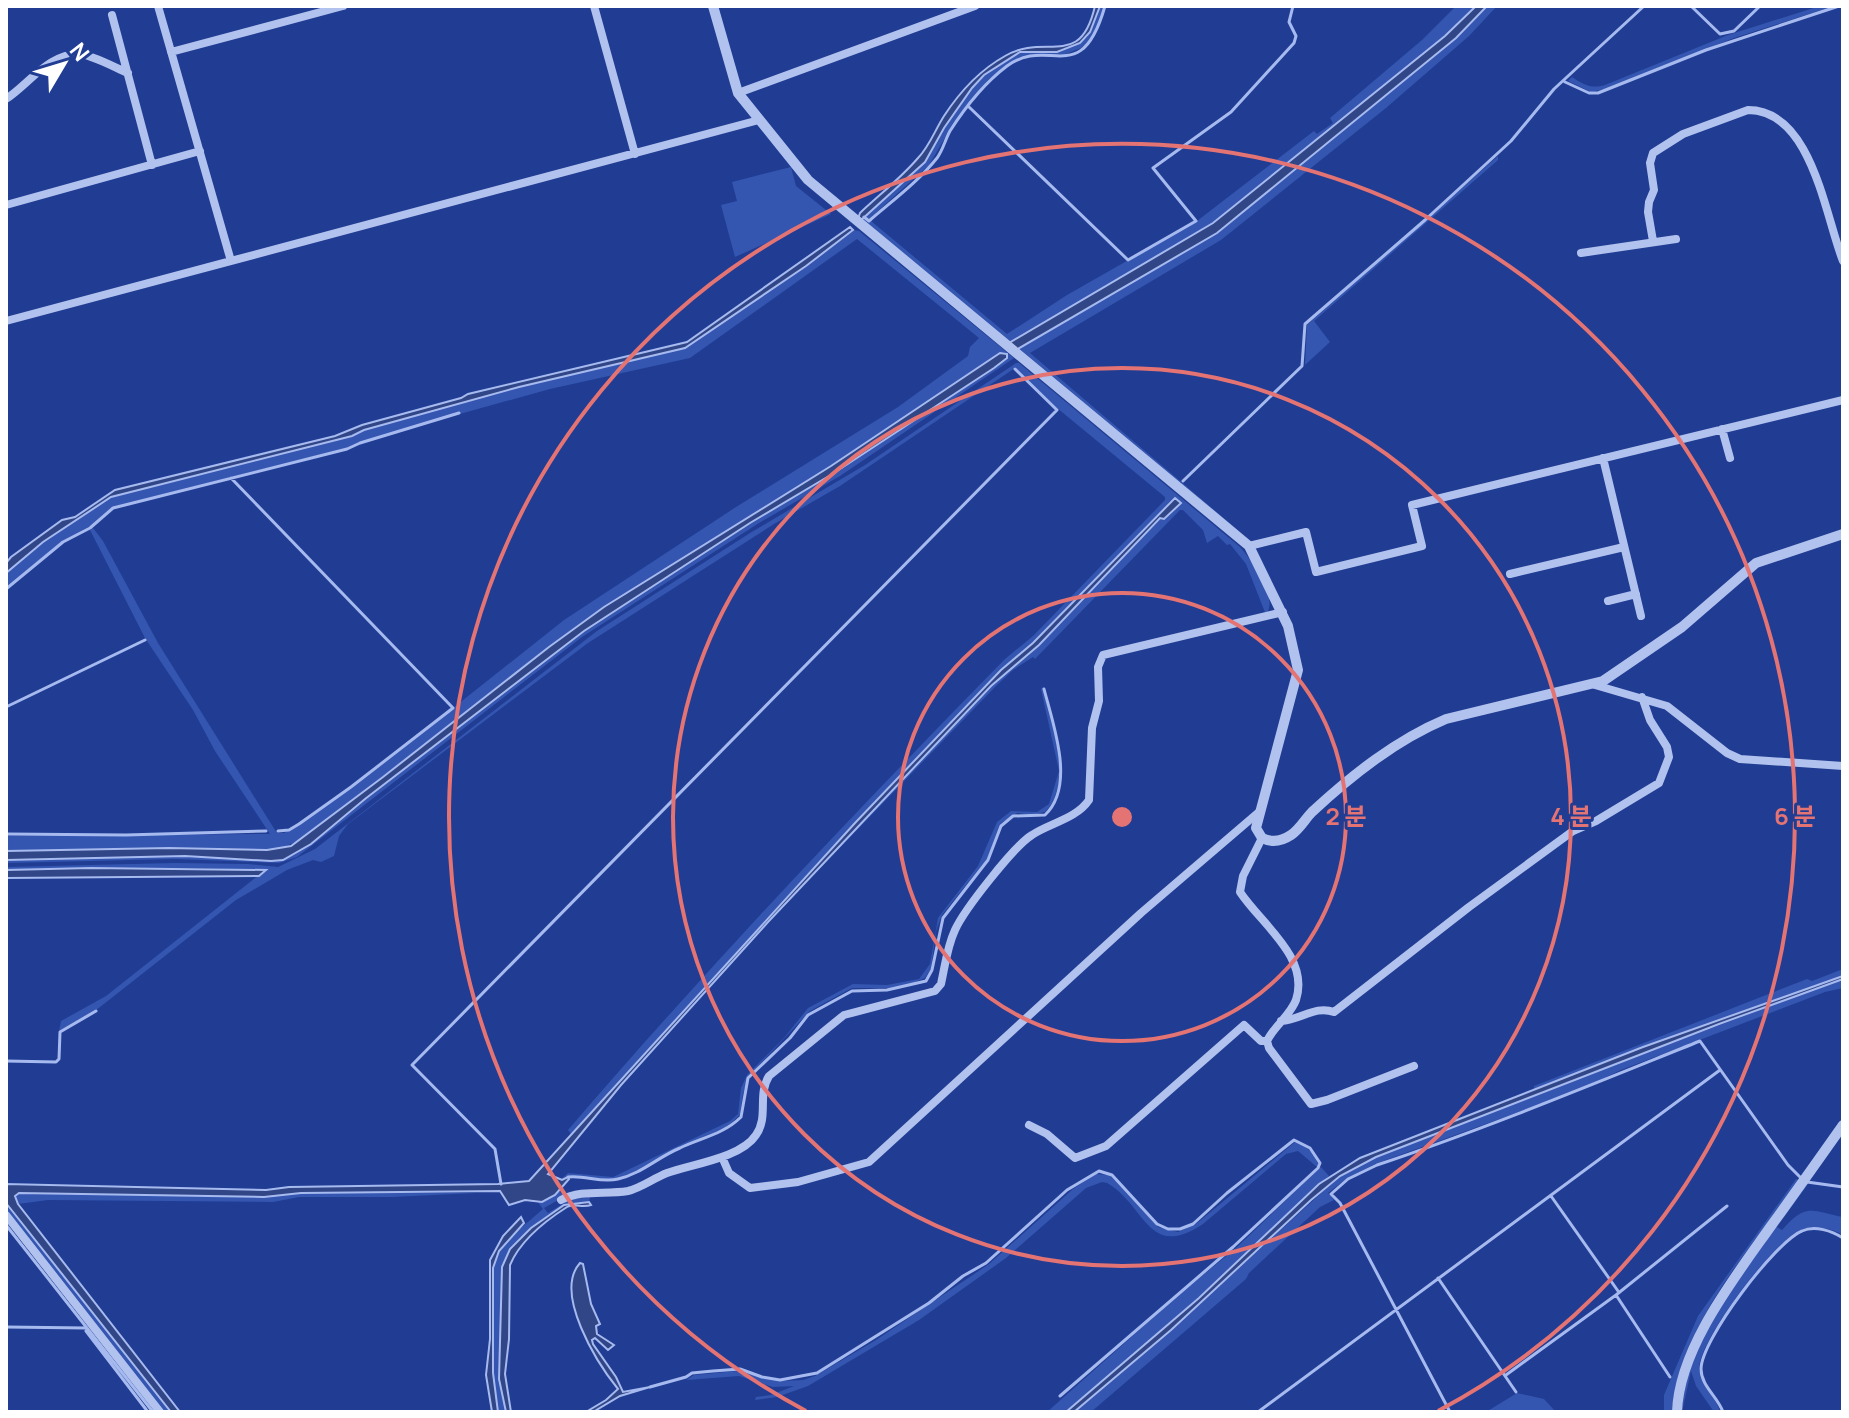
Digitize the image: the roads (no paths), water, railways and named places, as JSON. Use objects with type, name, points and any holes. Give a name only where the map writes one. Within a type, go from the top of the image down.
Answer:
[{"type":"street","points":[[158,6],[231,261]]},
{"type":"street","points":[[171,52],[343,6]]},
{"type":"street","points":[[594,6],[635,154]]},
{"type":"street","points":[[713,6],[738,93],[808,180],[1249,546],[1283,612],[1298,670],[1259,812],[1256,828],[1262,838],[1276,841],[1290,836],[1310,814],[1385,752],[1426,728],[1478,711],[1594,684],[1645,654],[1682,627],[1756,563],[1843,534]]},
{"type":"street","points":[[738,93],[956,9],[975,6]]},
{"type":"street","points":[[112,15],[152,165]]},
{"type":"street","points":[[6,99],[49,62],[81,54],[128,73]]},
{"type":"street","points":[[1653,241],[1648,212],[1654,190],[1650,163],[1653,153],[1683,134],[1748,110],[1759,110],[1781,121],[1806,155],[1815,172],[1843,261]]},
{"type":"street","points":[[6,321],[759,120]]},
{"type":"street","points":[[6,205],[200,151]]},
{"type":"street","points":[[1581,253],[1676,239]]},
{"type":"street","points":[[1249,546],[1306,532],[1316,572],[1422,546],[1412,505],[1843,400]]},
{"type":"street","points":[[1722,429],[1730,458]]},
{"type":"street","points":[[1603,458],[1641,616]]},
{"type":"street","points":[[1510,574],[1624,547]]},
{"type":"street","points":[[1608,601],[1636,594]]},
{"type":"street","points":[[561,1200],[572,1194],[632,1190],[665,1174],[722,1157],[755,1138],[763,1116],[763,1085],[769,1076],[834,1021],[935,991],[941,984],[956,927],[1004,865],[1031,835],[1071,815],[1089,800],[1092,728],[1099,701],[1098,667],[1103,655],[1283,612]]},
{"type":"street","points":[[1594,684],[1667,706],[1727,753],[1740,759],[1843,766]]},
{"type":"street","points":[[1281,1021],[1296,1019],[1316,1009],[1334,1012],[1573,831],[1596,821],[1659,783],[1669,757],[1642,697]]},
{"type":"street","points":[[722,1157],[729,1173],[750,1188],[798,1182],[869,1162],[1141,913],[1259,812]]},
{"type":"street","points":[[1262,838],[1243,876],[1240,892],[1292,956],[1296,972],[1296,1000],[1267,1041]]},
{"type":"street","points":[[1029,1125],[1047,1134],[1075,1158],[1106,1146],[1244,1025],[1261,1041],[1267,1041]]},
{"type":"street","points":[[1267,1041],[1311,1104],[1414,1066]]},
{"type":"street","points":[[1677,1412],[1681,1387],[1704,1324],[1731,1281],[1843,1125]]},
{"type":"street","points":[[6,1215],[160,1412]]},
{"type":"waterway","points":[[864,217],[869,221],[930,167],[962,113],[998,73],[1022,58],[1075,54],[1096,31],[1105,6]]},
{"type":"waterway","points":[[968,106],[1128,260],[1196,221],[1153,168],[1231,112],[1294,43],[1296,36],[1289,22],[1293,6]]},
{"type":"waterway","points":[[1183,481],[1302,366],[1305,324],[1511,141],[1554,89],[1644,6]]},
{"type":"waterway","points":[[1691,6],[1720,34],[1734,31],[1760,6]]},
{"type":"waterway","points":[[1565,82],[1589,93],[1598,93],[1706,50],[1839,6]]},
{"type":"waterway","points":[[501,1184],[495,1149],[412,1065],[1057,410],[1015,369]]},
{"type":"waterway","points":[[6,589],[63,542],[90,528],[113,508],[347,449],[459,413]]},
{"type":"waterway","points":[[231,478],[453,708],[299,824],[289,830],[278,831]]},
{"type":"waterway","points":[[6,707],[145,640]]},
{"type":"waterway","points":[[568,1177],[605,1180],[626,1177],[672,1152],[727,1128],[741,1117],[748,1078],[790,1038],[808,1015],[852,991],[887,990],[926,981],[932,970],[943,918],[988,860],[1001,826],[1013,816],[1045,815],[1054,803],[1061,772],[1060,754],[1044,689]]},
{"type":"waterway","points":[[6,834],[266,831]]},
{"type":"waterway","points":[[6,1061],[56,1062],[59,1059],[60,1032],[96,1011]]},
{"type":"waterway","points":[[1450,1412],[1340,1203],[1331,1194],[1348,1179],[1377,1165],[1499,1121],[1700,1041],[1788,1165],[1801,1178]]},
{"type":"waterway","points":[[1258,1412],[1720,1070]]},
{"type":"waterway","points":[[650,1387],[692,1373],[713,1371],[740,1369],[780,1380],[817,1373],[929,1303],[963,1276],[986,1263],[1067,1190],[1099,1171],[1112,1175],[1157,1224],[1168,1229],[1180,1229],[1193,1224],[1294,1140],[1310,1148],[1320,1163],[1318,1168],[1233,1247],[1060,1396]]},
{"type":"waterway","points":[[1807,1182],[1843,1187]]},
{"type":"waterway","points":[[1551,1196],[1618,1291]]},
{"type":"waterway","points":[[1506,1375],[1616,1295],[1727,1206]]},
{"type":"waterway","points":[[6,1225],[153,1412]]},
{"type":"waterway","points":[[1723,1412],[1704,1381],[1701,1369],[1713,1337],[1741,1293],[1775,1253],[1802,1231],[1818,1229],[1843,1238]]},
{"type":"waterway","points":[[1438,1278],[1516,1392]]},
{"type":"waterway","points":[[1616,1295],[1670,1377]]},
{"type":"waterway","points":[[6,1327],[86,1328]]},
{"type":"waterway","points":[[86,1331],[148,1412]]}]
